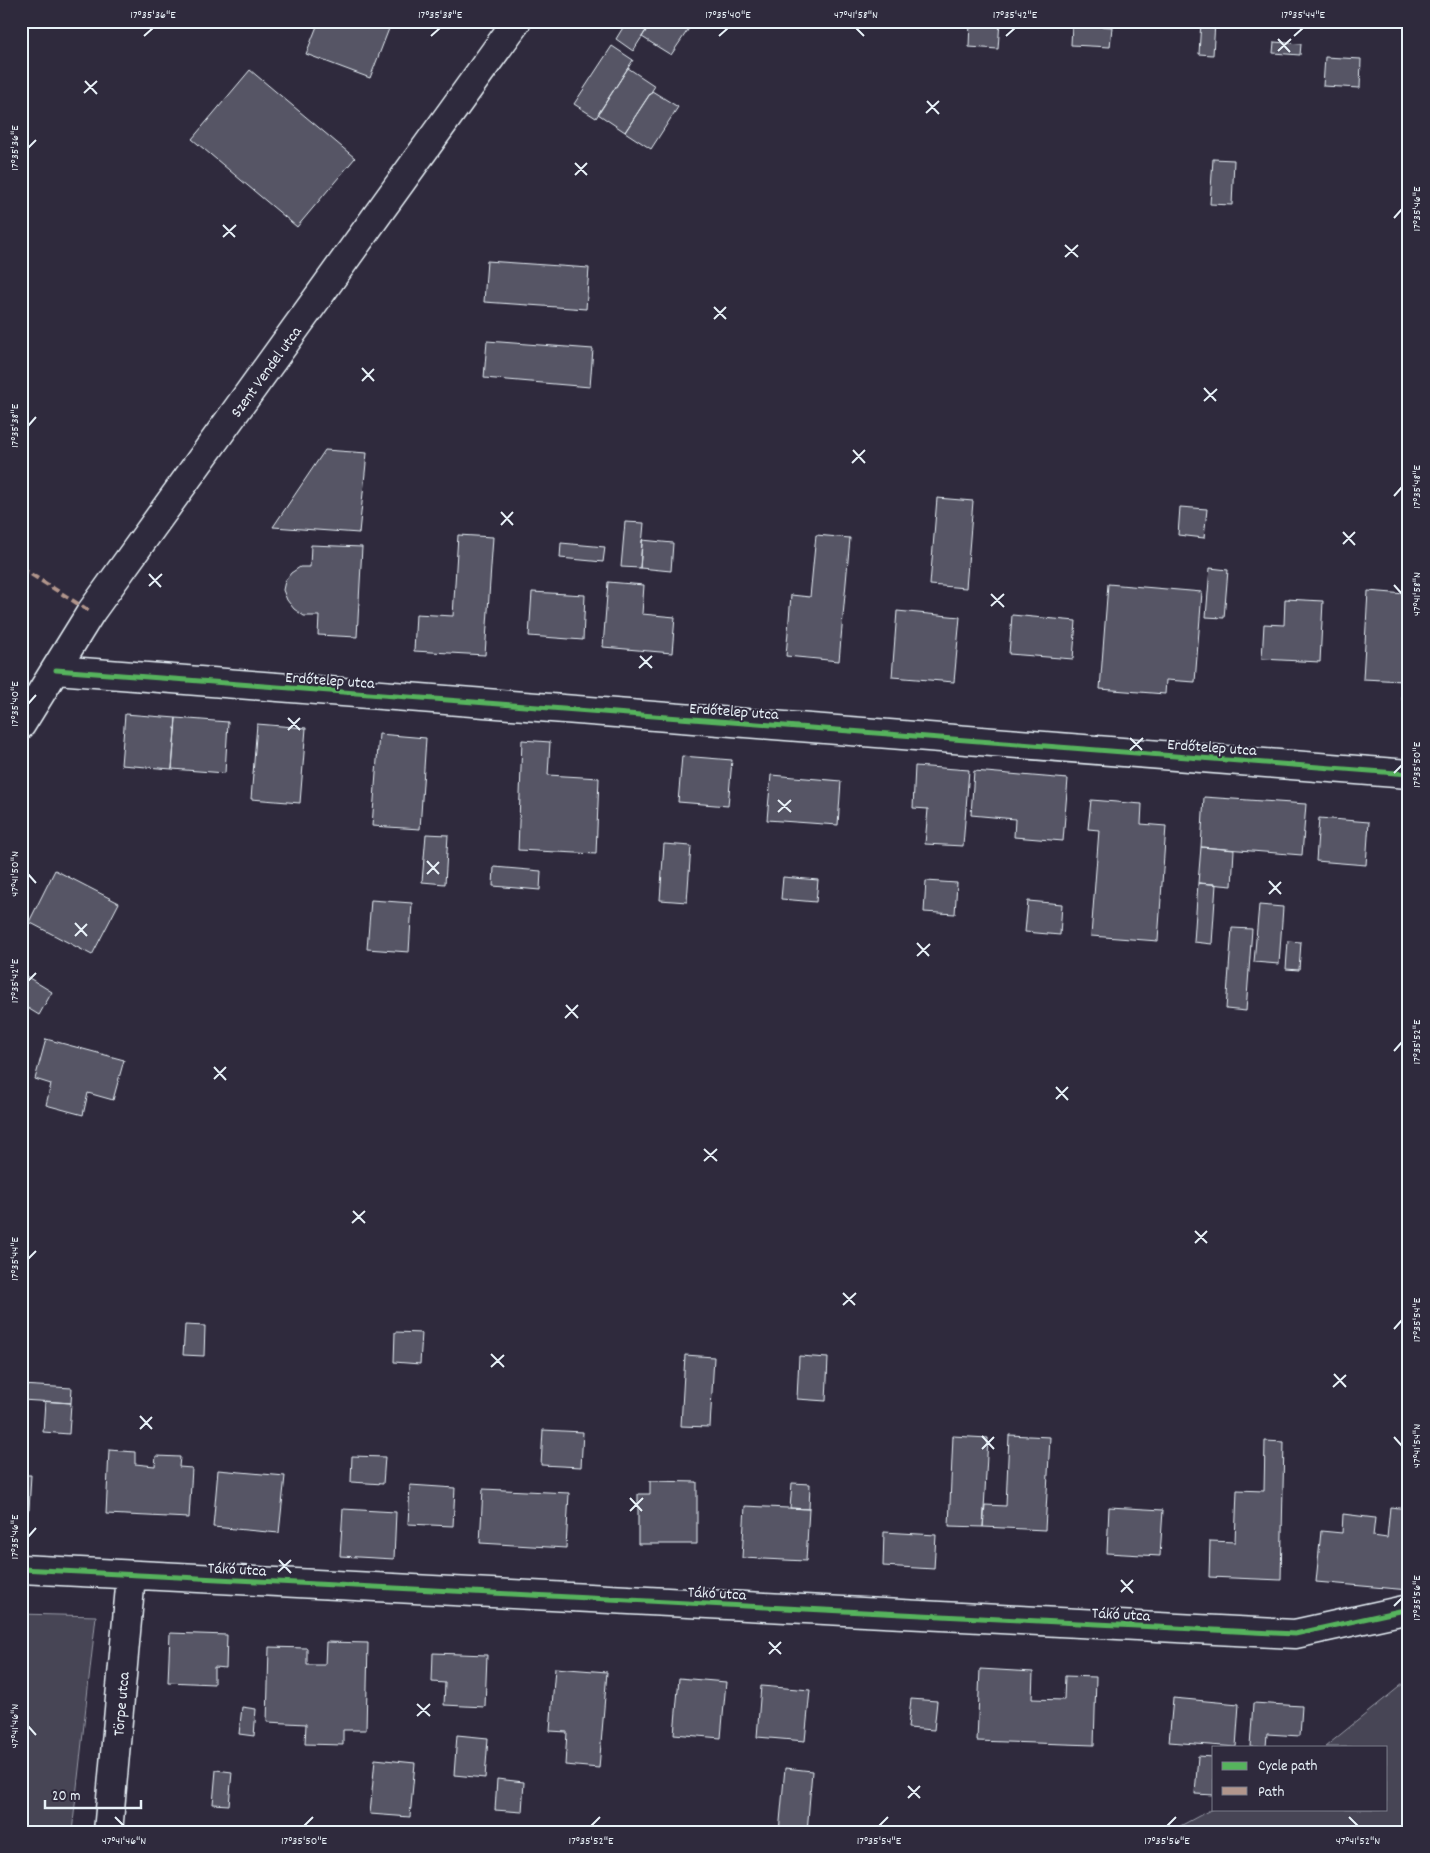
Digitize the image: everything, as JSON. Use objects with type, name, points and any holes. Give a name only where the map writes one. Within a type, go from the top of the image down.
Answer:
[{"type":"street","name":"Szent Vendel utca","points":[[21,725],[91,612],[517,21]]},
{"type":"street","name":"Erdőtelep utca","points":[[56,670],[1409,774]]},
{"type":"street","name":"Tákó utca","points":[[21,1569],[1295,1634],[1409,1609]]},
{"type":"street","name":"Törpe utca","points":[[108,1832],[131,1576]]},
{"type":"shaded area","points":[[21,1614],[96,1616],[72,1832],[21,1832]]},
{"type":"shaded area","points":[[1409,1679],[1409,1832],[1169,1832],[1212,1809],[1388,1810],[1388,1746],[1326,1746]]},
{"type":"building","points":[[319,21],[392,21],[370,78],[306,54]]},
{"type":"building","points":[[627,21],[652,21],[633,51],[616,39]]},
{"type":"building","points":[[652,21],[694,21],[671,55],[642,37]]},
{"type":"building","points":[[970,21],[1000,21],[998,49],[969,47]]},
{"type":"building","points":[[1201,21],[1215,22],[1213,55],[1199,54]]},
{"type":"building","points":[[1072,24],[1112,27],[1110,47],[1071,45]]},
{"type":"building","points":[[1274,42],[1301,44],[1300,55],[1273,53]]},
{"type":"building","points":[[612,46],[633,60],[596,118],[574,104]]},
{"type":"building","points":[[1325,57],[1361,59],[1360,88],[1323,86]]},
{"type":"building","points":[[628,68],[655,86],[625,132],[598,114]]},
{"type":"building","points":[[250,70],[355,158],[297,227],[192,139]]},
{"type":"building","points":[[652,91],[678,107],[651,149],[625,132]]},
{"type":"building","points":[[1213,159],[1234,160],[1232,205],[1210,204]]},
{"type":"building","points":[[487,261],[589,268],[586,309],[484,302]]},
{"type":"building","points":[[487,341],[593,349],[590,387],[484,378]]},
{"type":"building","points":[[325,450],[367,453],[359,533],[273,527]]},
{"type":"building","points":[[937,498],[973,501],[966,588],[930,585]]},
{"type":"building","points":[[1180,507],[1207,509],[1204,538],[1178,535]]},
{"type":"building","points":[[625,522],[644,523],[640,568],[621,567]]},
{"type":"building","points":[[458,535],[493,537],[485,655],[414,651],[416,614],[453,616]]},
{"type":"building","points":[[816,535],[850,538],[839,661],[786,656],[791,595],[810,597]]},
{"type":"building","points":[[642,540],[673,543],[671,571],[640,568]]},
{"type":"building","points":[[561,543],[605,547],[603,562],[560,558]]},
{"type":"building","points":[[311,545],[362,547],[357,637],[318,635],[319,616],[304,616],[294,609],[287,600],[283,590],[285,581],[291,573],[300,567],[310,567]]},
{"type":"building","points":[[1210,568],[1228,570],[1224,618],[1206,617]]},
{"type":"building","points":[[608,582],[644,585],[642,614],[675,617],[672,653],[603,647]]},
{"type":"building","points":[[1108,584],[1202,592],[1195,682],[1166,680],[1165,694],[1100,689]]},
{"type":"building","points":[[1368,591],[1405,594],[1404,615],[1409,615],[1409,700],[1402,700],[1403,681],[1363,679]]},
{"type":"building","points":[[532,592],[585,595],[583,640],[529,636]]},
{"type":"building","points":[[1285,599],[1323,601],[1320,662],[1262,659],[1264,624],[1284,625]]},
{"type":"building","points":[[897,611],[960,617],[954,682],[892,677]]},
{"type":"building","points":[[1012,615],[1076,621],[1073,659],[1009,654]]},
{"type":"building","points":[[125,714],[176,718],[172,769],[121,765]]},
{"type":"building","points":[[176,718],[228,722],[225,773],[172,769]]},
{"type":"building","points":[[257,724],[306,728],[300,803],[251,799]]},
{"type":"building","points":[[379,734],[426,738],[420,829],[372,826]]},
{"type":"building","points":[[522,740],[550,742],[548,775],[599,778],[596,854],[518,850]]},
{"type":"building","points":[[682,756],[732,760],[728,806],[678,802]]},
{"type":"building","points":[[915,766],[969,770],[963,846],[925,844],[928,809],[913,808]]},
{"type":"building","points":[[974,771],[1068,779],[1063,841],[1014,837],[1015,819],[971,815]]},
{"type":"building","points":[[771,775],[841,781],[838,825],[767,820]]},
{"type":"building","points":[[1204,797],[1306,804],[1302,855],[1201,847]]},
{"type":"building","points":[[1091,800],[1142,804],[1141,824],[1166,826],[1158,941],[1091,936],[1099,830],[1088,829]]},
{"type":"building","points":[[1319,818],[1369,822],[1366,865],[1316,861]]},
{"type":"building","points":[[426,834],[448,835],[445,884],[422,882]]},
{"type":"building","points":[[664,844],[691,846],[687,902],[660,900]]},
{"type":"building","points":[[1201,847],[1234,850],[1232,886],[1198,883]]},
{"type":"building","points":[[494,867],[541,871],[540,890],[493,886]]},
{"type":"building","points":[[55,870],[119,903],[92,955],[29,922]]},
{"type":"building","points":[[783,877],[818,880],[816,902],[781,899]]},
{"type":"building","points":[[926,881],[957,883],[955,914],[924,912]]},
{"type":"building","points":[[1198,883],[1216,884],[1212,944],[1194,942]]},
{"type":"building","points":[[371,900],[412,903],[409,952],[367,949]]},
{"type":"building","points":[[1028,901],[1062,904],[1060,935],[1025,932]]},
{"type":"building","points":[[1259,905],[1283,907],[1279,964],[1254,962]]},
{"type":"building","points":[[1232,928],[1252,929],[1246,1011],[1226,1009]]},
{"type":"building","points":[[1288,941],[1301,942],[1299,970],[1286,969]]},
{"type":"building","points":[[21,973],[52,992],[39,1015],[21,1004]]},
{"type":"building","points":[[46,1039],[124,1060],[113,1100],[88,1093],[83,1115],[46,1105],[51,1084],[35,1079]]},
{"type":"building","points":[[185,1325],[205,1326],[204,1356],[183,1355]]},
{"type":"building","points":[[395,1332],[422,1333],[420,1364],[394,1362]]},
{"type":"building","points":[[685,1355],[714,1357],[710,1427],[681,1426]]},
{"type":"building","points":[[799,1356],[828,1358],[826,1401],[797,1399]]},
{"type":"building","points":[[21,1385],[72,1388],[71,1403],[21,1400]]},
{"type":"building","points":[[45,1401],[71,1403],[69,1434],[43,1432]]},
{"type":"building","points":[[543,1430],[583,1432],[581,1467],[541,1465]]},
{"type":"building","points":[[1009,1435],[1050,1437],[1045,1530],[983,1527],[985,1505],[1006,1506]]},
{"type":"building","points":[[953,1436],[988,1438],[983,1527],[949,1526]]},
{"type":"building","points":[[1265,1441],[1284,1442],[1281,1580],[1209,1577],[1210,1541],[1235,1542],[1237,1490],[1264,1491]]},
{"type":"building","points":[[109,1450],[135,1452],[135,1464],[155,1466],[156,1456],[180,1457],[179,1467],[192,1468],[189,1518],[106,1514]]},
{"type":"building","points":[[352,1456],[385,1457],[383,1484],[351,1482]]},
{"type":"building","points":[[218,1470],[285,1476],[279,1533],[213,1527]]},
{"type":"building","points":[[21,1475],[31,1475],[29,1510],[21,1510]]},
{"type":"building","points":[[650,1481],[697,1482],[697,1544],[638,1544],[638,1494],[650,1494]]},
{"type":"building","points":[[792,1483],[810,1484],[809,1509],[790,1508]]},
{"type":"building","points":[[410,1485],[455,1488],[453,1526],[408,1524]]},
{"type":"building","points":[[483,1489],[569,1493],[566,1548],[480,1543]]},
{"type":"building","points":[[745,1506],[809,1509],[806,1561],[742,1558]]},
{"type":"building","points":[[1109,1507],[1163,1510],[1160,1556],[1107,1553]]},
{"type":"building","points":[[1390,1507],[1409,1509],[1409,1590],[1316,1582],[1321,1531],[1342,1533],[1343,1514],[1375,1518],[1373,1536],[1387,1538]]},
{"type":"building","points":[[343,1509],[396,1512],[394,1559],[340,1556]]},
{"type":"building","points":[[884,1532],[936,1535],[934,1569],[883,1566]]},
{"type":"building","points":[[170,1633],[227,1635],[226,1668],[214,1667],[214,1684],[168,1682]]},
{"type":"building","points":[[326,1642],[368,1643],[366,1730],[343,1730],[343,1745],[305,1744],[306,1724],[267,1722],[269,1647],[307,1648],[307,1665],[325,1665]]},
{"type":"building","points":[[433,1653],[487,1655],[485,1707],[444,1705],[445,1683],[432,1682]]},
{"type":"building","points":[[555,1668],[607,1672],[599,1768],[565,1765],[567,1732],[550,1731]]},
{"type":"building","points":[[980,1669],[1033,1672],[1032,1699],[1064,1700],[1065,1676],[1096,1677],[1094,1745],[977,1741]]},
{"type":"building","points":[[679,1678],[726,1682],[721,1738],[674,1734]]},
{"type":"building","points":[[761,1686],[810,1690],[805,1741],[757,1737]]},
{"type":"building","points":[[1173,1698],[1239,1704],[1236,1746],[1169,1742]]},
{"type":"building","points":[[911,1699],[937,1701],[934,1730],[908,1728]]},
{"type":"building","points":[[1253,1703],[1302,1706],[1300,1736],[1267,1734],[1266,1746],[1250,1746]]},
{"type":"building","points":[[242,1707],[256,1709],[254,1736],[239,1734]]},
{"type":"building","points":[[457,1735],[488,1738],[485,1778],[454,1775]]},
{"type":"building","points":[[1198,1756],[1212,1757],[1212,1795],[1195,1794]]},
{"type":"building","points":[[375,1759],[415,1763],[410,1817],[370,1814]]},
{"type":"building","points":[[785,1768],[812,1771],[807,1832],[779,1832]]},
{"type":"building","points":[[216,1770],[232,1772],[229,1805],[213,1804]]},
{"type":"building","points":[[497,1779],[524,1782],[522,1812],[495,1810]]},
{"type":"marked path","points":[[21,568],[91,612]]},
{"type":"cycle path","points":[[56,670],[1409,774]]},
{"type":"cycle path","points":[[21,1569],[1295,1634],[1409,1609]]}]
